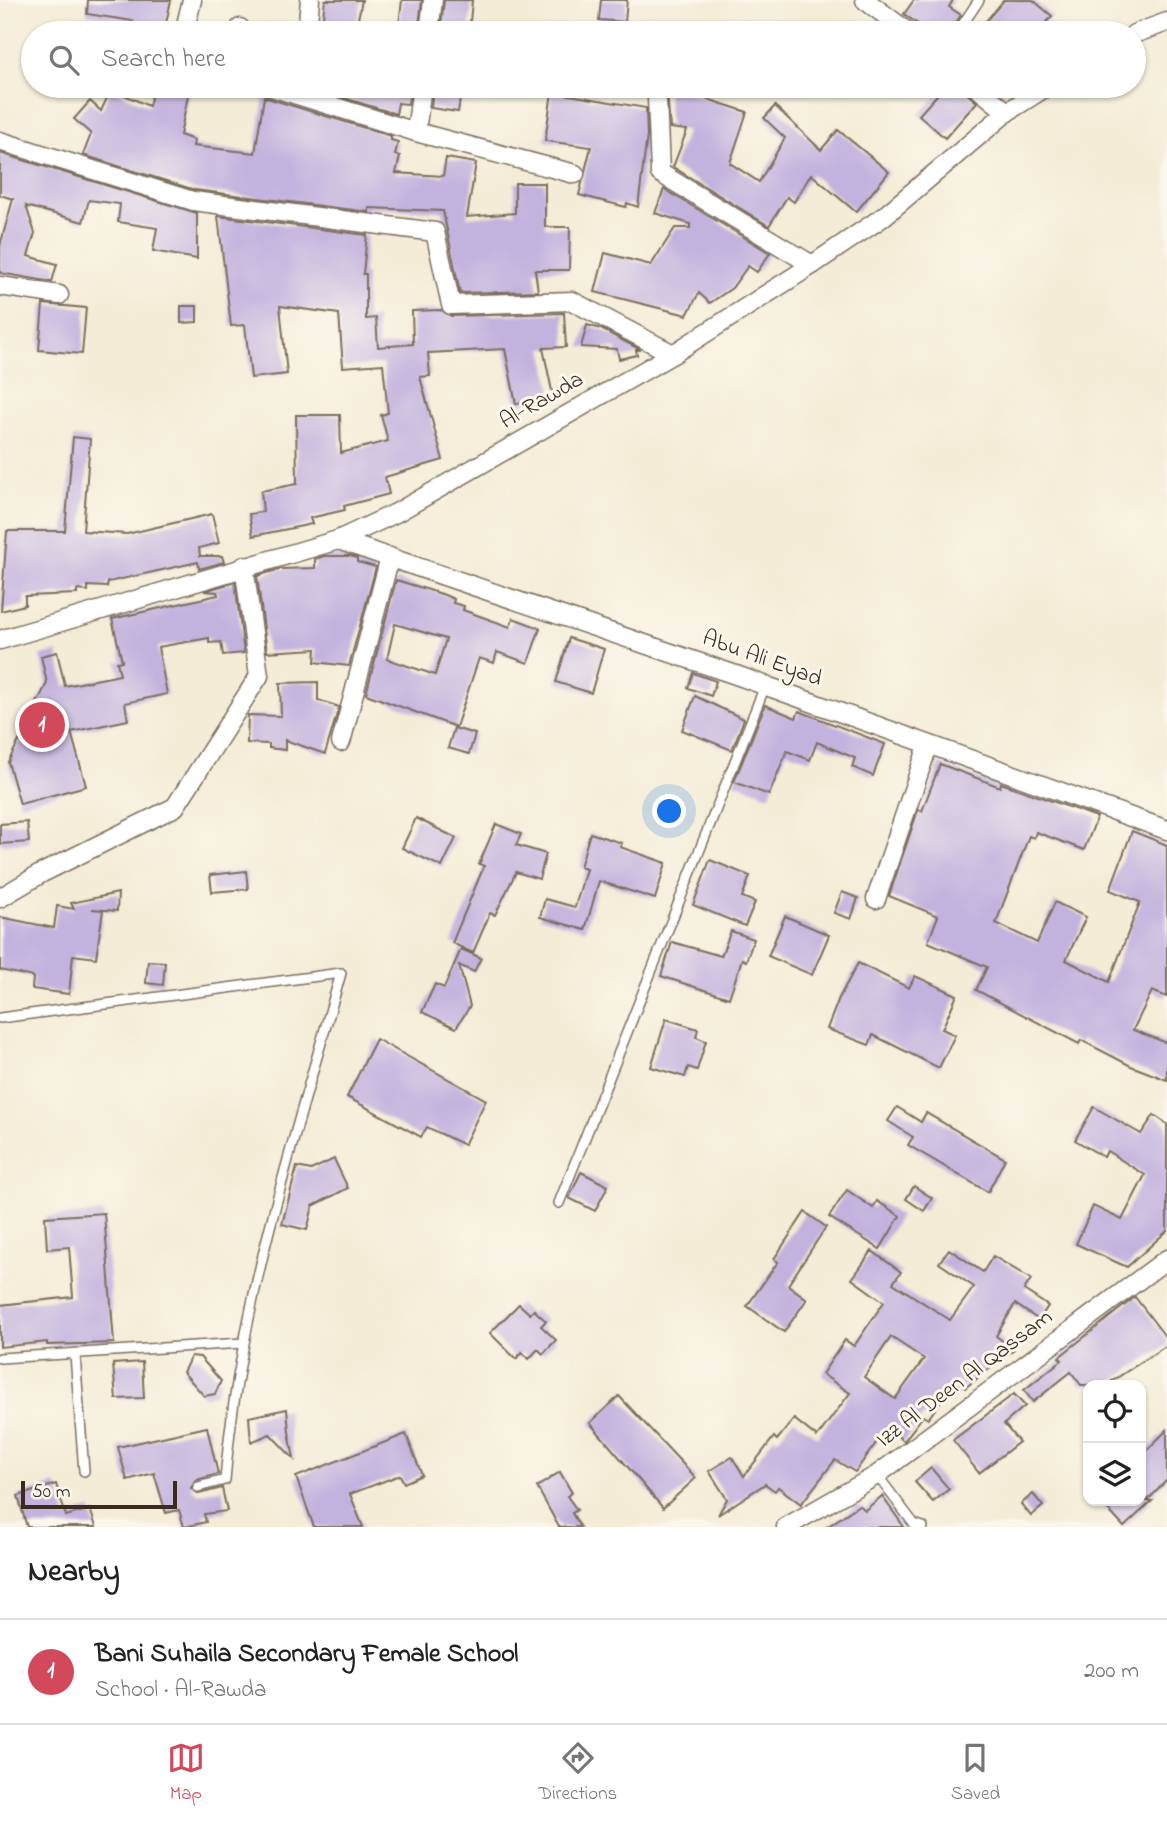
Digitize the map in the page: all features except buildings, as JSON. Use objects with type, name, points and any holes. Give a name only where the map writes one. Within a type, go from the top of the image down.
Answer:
[{"type":"street","points":[[187,21],[192,0]]},
{"type":"street","points":[[308,21],[310,0]]},
{"type":"street","points":[[430,21],[433,0]]},
{"type":"street","points":[[865,0],[893,21]]},
{"type":"street","points":[[1146,30],[1167,22]]},
{"type":"street","points":[[325,98],[416,132],[575,174]]},
{"type":"street","points":[[416,132],[420,98]]},
{"type":"street","points":[[657,98],[660,173],[812,265]]},
{"type":"street","points":[[990,98],[1007,111]]},
{"type":"street","name":"Al-Rawda","points":[[0,639],[338,540],[396,513],[673,354],[812,265],[883,218],[1007,111],[1028,98]]},
{"type":"street","points":[[0,141],[193,201],[435,232],[451,305],[572,301],[673,354]]},
{"type":"street","points":[[0,286],[60,295]]},
{"type":"street","name":"Abu Ali Eyad","points":[[338,540],[765,686],[1167,830]]},
{"type":"street","points":[[341,742],[390,558]]},
{"type":"street","points":[[0,898],[42,873],[175,807],[259,676],[244,566]]},
{"type":"street","points":[[876,900],[928,746]]},
{"type":"street","name":"Izz Al Deen Al Qassam","points":[[786,1527],[877,1475],[1167,1259]]},
{"type":"lane","points":[[965,21],[979,0]]},
{"type":"lane","points":[[559,1203],[765,686]]},
{"type":"lane","points":[[0,1018],[341,973],[278,1196],[243,1343],[231,1405],[225,1480],[198,1487]]},
{"type":"lane","points":[[0,1358],[243,1343]]},
{"type":"lane","points":[[75,1355],[84,1471]]},
{"type":"lane","points":[[877,1475],[914,1524],[923,1527]]},
{"type":"place","name":"Bani Suhaila Secondary Female School","points":[[42,725]]}]
